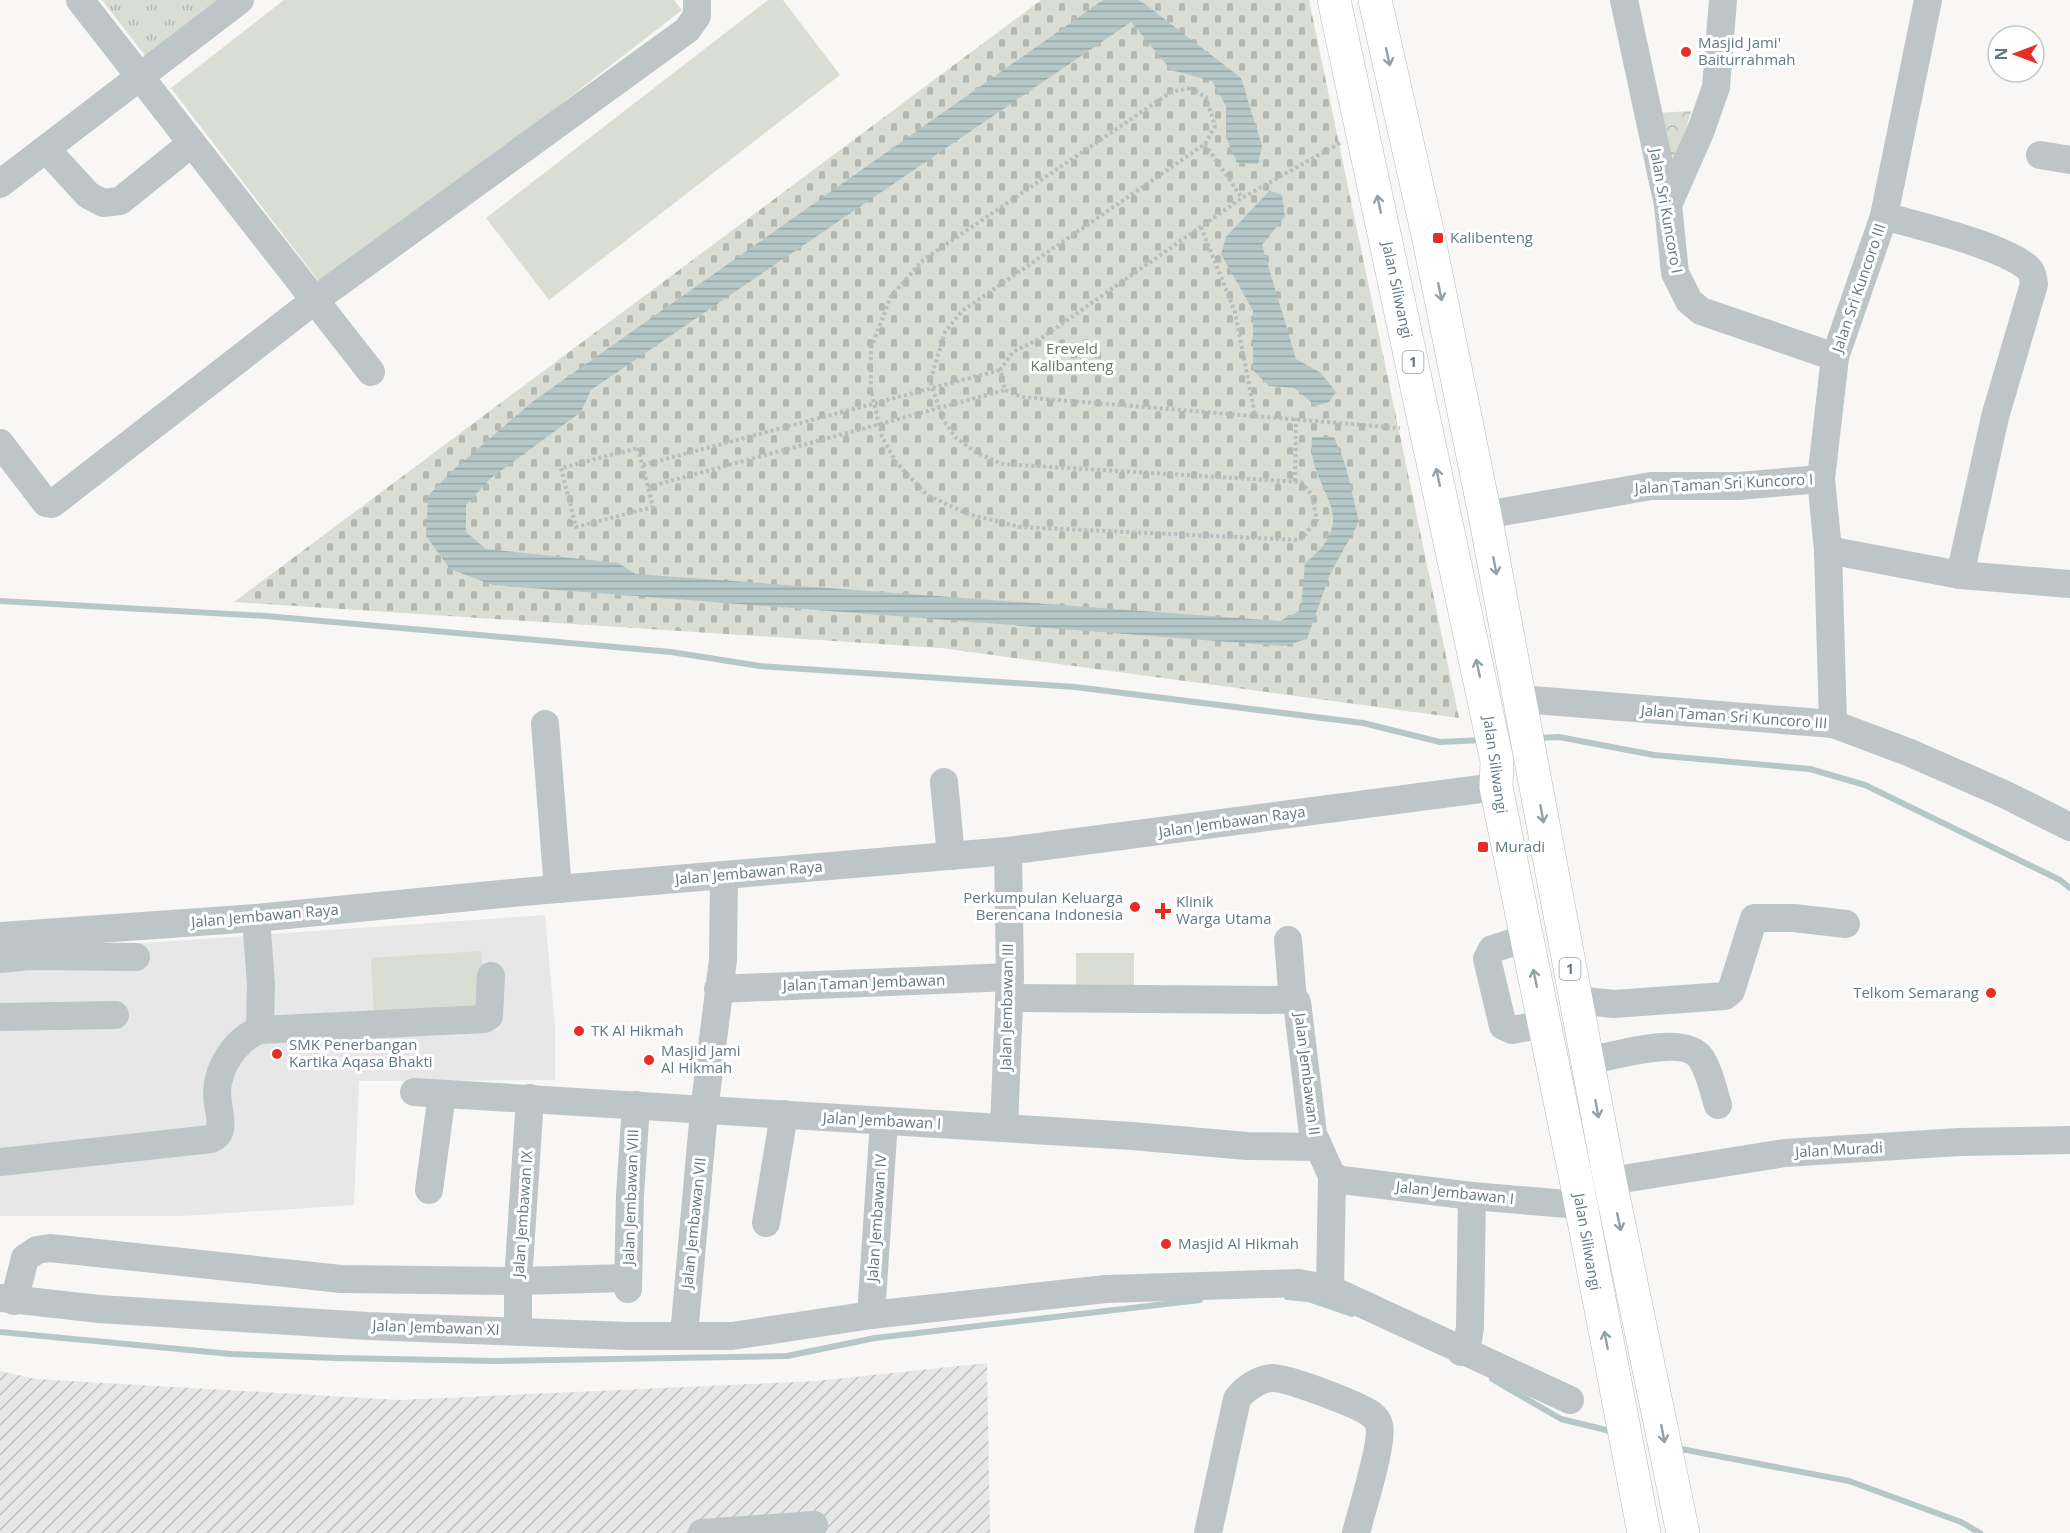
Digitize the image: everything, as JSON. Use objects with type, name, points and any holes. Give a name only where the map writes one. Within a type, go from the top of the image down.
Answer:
[{"type":"highway","name":"Jalan Siliwangi","points":[[1334,0],[1490,725],[1527,938],[1644,1533]]},
{"type":"highway","name":"1","points":[[1375,0],[1428,235],[1485,515],[1610,1181],[1683,1533]]},
{"type":"street","points":[[80,0],[371,372]]},
{"type":"street","points":[[0,184],[240,0]]},
{"type":"street","points":[[0,443],[46,503],[52,504],[315,300],[687,30],[697,16],[697,0]]},
{"type":"street","name":"Jalan Sri Kuncoro I","points":[[1624,0],[1668,205],[1675,273],[1689,301],[1701,311],[1835,357]]},
{"type":"street","points":[[1668,205],[1701,130],[1716,87],[1723,0]]},
{"type":"street","name":"Jalan Sri Kuncoro III","points":[[1833,724],[1828,550],[1821,479],[1835,357],[1884,216],[1928,0]]},
{"type":"street","points":[[46,149],[88,195],[103,203],[120,201],[192,143]]},
{"type":"street","points":[[2040,155],[2070,160]]},
{"type":"street","points":[[1884,216],[1991,249],[2027,267],[2033,276],[2034,284],[2014,342],[1995,417],[1960,575]]},
{"type":"street","name":"Jalan Taman Sri Kuncoro I","points":[[1485,515],[1651,486],[1738,486],[1821,479]]},
{"type":"street","points":[[1828,550],[1960,575],[2070,584]]},
{"type":"street","points":[[545,724],[558,889]]},
{"type":"street","name":"Jalan Taman Sri Kuncoro III","points":[[1526,727],[1833,724],[1908,752],[2004,794],[2070,827]]},
{"type":"street","name":"Jalan Jembawan Raya","points":[[0,936],[29,945],[255,918],[558,889],[1008,851],[1497,774]]},
{"type":"street","points":[[944,782],[951,856]]},
{"type":"street","name":"Jalan Jembawan III","points":[[1004,1128],[1009,988],[1008,851]]},
{"type":"street","name":"Jalan Jembawan VII","points":[[684,1335],[704,1111],[723,960],[724,875]]},
{"type":"street","points":[[255,918],[260,964],[260,1030]]},
{"type":"street","points":[[1576,1000],[1614,1004],[1725,996],[1731,991],[1751,921],[1754,918],[1794,918],[1846,924]]},
{"type":"street","points":[[1527,938],[1492,949],[1487,959],[1503,1026],[1512,1030],[1544,1024]]},
{"type":"street","name":"Jalan Jembawan II","points":[[1288,940],[1307,1092],[1317,1147]]},
{"type":"street","points":[[0,959],[29,945],[136,957]]},
{"type":"street","points":[[0,1162],[214,1138],[220,1129],[217,1090],[224,1065],[238,1043],[250,1033],[260,1030],[484,1018],[489,1016],[491,1009],[491,976]]},
{"type":"street","name":"Jalan Taman Jembawan","points":[[718,989],[1009,988],[1295,1002]]},
{"type":"street","points":[[0,1017],[115,1015]]},
{"type":"street","points":[[1588,1061],[1668,1046],[1690,1048],[1701,1058],[1718,1105]]},
{"type":"street","name":"Jalan Jembawan I","points":[[414,1092],[1004,1128],[1247,1146],[1317,1147]]},
{"type":"street","points":[[429,1190],[442,1094]]},
{"type":"street","name":"Jalan Jembawan IX","points":[[518,1331],[518,1281],[530,1098]]},
{"type":"street","name":"Jalan Jembawan VIII","points":[[518,1281],[628,1284],[630,1195],[636,1105]]},
{"type":"street","points":[[766,1223],[784,1114]]},
{"type":"street","name":"Jalan Jembawan IV","points":[[871,1315],[884,1121]]},
{"type":"street","name":"Jalan Muradi","points":[[1610,1181],[1785,1153],[1959,1142],[2070,1140]]},
{"type":"street","points":[[1317,1147],[1332,1176],[1330,1289]]},
{"type":"street","name":"Jalan Jembawan I","points":[[1332,1176],[1342,1180],[1472,1196],[1580,1205]]},
{"type":"street","points":[[1461,1352],[1468,1340],[1470,1328],[1472,1196]]},
{"type":"street","points":[[7,1299],[25,1258],[37,1250],[50,1248],[341,1279],[518,1281]]},
{"type":"street","points":[[871,1315],[1106,1289],[1273,1282],[1330,1289],[1570,1401]]},
{"type":"street","name":"Jalan Jembawan XI","points":[[7,1299],[367,1326],[628,1336],[732,1336],[871,1315]]},
{"type":"street","points":[[1208,1533],[1234,1410],[1242,1391],[1271,1378],[1287,1379],[1371,1413],[1378,1420],[1380,1437],[1356,1533]]},
{"type":"street","points":[[702,1533],[814,1525]]},
{"type":"path","points":[[1190,88],[1206,97],[1215,126],[1204,144],[962,310],[945,332],[930,381],[939,408],[955,437],[977,453],[1002,464],[1301,482],[1312,495],[1317,520],[1300,540],[1020,527],[968,514],[927,495],[896,462],[882,437],[871,390],[871,348],[891,296],[923,260],[1171,92],[1190,88]]},
{"type":"path","points":[[644,465],[1000,370],[1013,352],[1043,338],[1242,198],[1363,130]]},
{"type":"path","points":[[1204,144],[1242,198]]},
{"type":"path","points":[[1200,227],[1235,312],[1255,415]]},
{"type":"path","points":[[1000,370],[1005,390]]},
{"type":"path","points":[[648,487],[1005,390],[1022,397],[1428,430]]},
{"type":"path","points":[[1295,481],[1296,418]]},
{"type":"path","points":[[638,447],[644,465],[653,507],[576,527],[561,468],[638,447]]},
{"type":"shaded area","points":[[1103,0],[1138,0],[1241,78],[1262,146],[1258,164],[1237,163],[1226,137],[1226,106],[1212,81],[1171,70],[1131,22],[591,390],[581,412],[491,478],[466,505],[466,532],[486,549],[618,563],[636,574],[1280,621],[1301,610],[1305,563],[1323,546],[1331,530],[1333,516],[1330,502],[1317,473],[1312,437],[1334,437],[1346,467],[1359,522],[1330,574],[1307,639],[1283,646],[493,585],[450,569],[426,536],[428,496],[452,471],[532,402]]},
{"type":"shaded area","points":[[1269,191],[1282,195],[1285,216],[1262,245],[1296,359],[1321,373],[1336,392],[1329,402],[1316,406],[1294,388],[1269,386],[1253,370],[1253,311],[1221,254],[1226,237]]},
{"type":"shaded area","name":"SMK Penerbangan Kartika Aqasa Bhakti","points":[[545,915],[555,1027],[555,1080],[359,1081],[354,1205],[182,1216],[0,1216],[0,953]]},
{"type":"shaded area","points":[[987,1363],[990,1533],[0,1533],[0,1371],[36,1379],[400,1400],[816,1381]]},
{"type":"green space","points":[[102,0],[231,0],[150,62]]},
{"type":"green space","points":[[284,0],[674,0],[682,10],[324,288],[171,88]]},
{"type":"green space","points":[[768,0],[783,0],[840,75],[549,300],[486,218]]},
{"type":"green space","name":"Ereveld Kalibanteng","points":[[1041,0],[1309,0],[1459,718],[941,648],[234,602]]},
{"type":"green space","points":[[1691,111],[1672,181],[1656,113]]},
{"type":"green space","points":[[481,951],[485,1008],[374,1016],[371,958]]},
{"type":"green space","points":[[1076,953],[1134,953],[1134,990],[1076,990]]},
{"type":"waterway","points":[[0,601],[266,616],[671,652],[760,666],[1075,687],[1363,723],[1440,742],[1484,740]]},
{"type":"waterway","points":[[1536,738],[1559,737],[1654,755],[1810,769],[1865,785],[2060,880],[2070,888]]},
{"type":"waterway","points":[[1287,1297],[1308,1299],[1352,1314]]},
{"type":"waterway","points":[[0,1332],[231,1354],[336,1358],[496,1361],[787,1356],[875,1338],[1200,1300]]},
{"type":"waterway","points":[[1492,1379],[1561,1419],[1614,1432]]},
{"type":"waterway","points":[[1676,1448],[1849,1481],[1961,1522],[1980,1533]]},
{"type":"place","name":"Masjid Jami' Baiturrahmah","points":[[1686,52]]},
{"type":"place","name":"Kalibenteng","points":[[1438,238]]},
{"type":"place","name":"Muradi","points":[[1483,847]]},
{"type":"place","name":"Perkumpulan Keluarga Berencana Indonesia","points":[[1135,907]]},
{"type":"place","name":"Klinik Warga Utama","points":[[1163,911]]},
{"type":"place","name":"Telkom Semarang","points":[[1991,993]]},
{"type":"place","name":"TK Al Hikmah","points":[[579,1031]]},
{"type":"place","name":"SMK Penerbangan Kartika Aqasa Bhakti","points":[[277,1054]]},
{"type":"place","name":"Masjid Jami Al Hikmah","points":[[649,1060]]},
{"type":"place","name":"Masjid Al Hikmah","points":[[1166,1244]]}]
